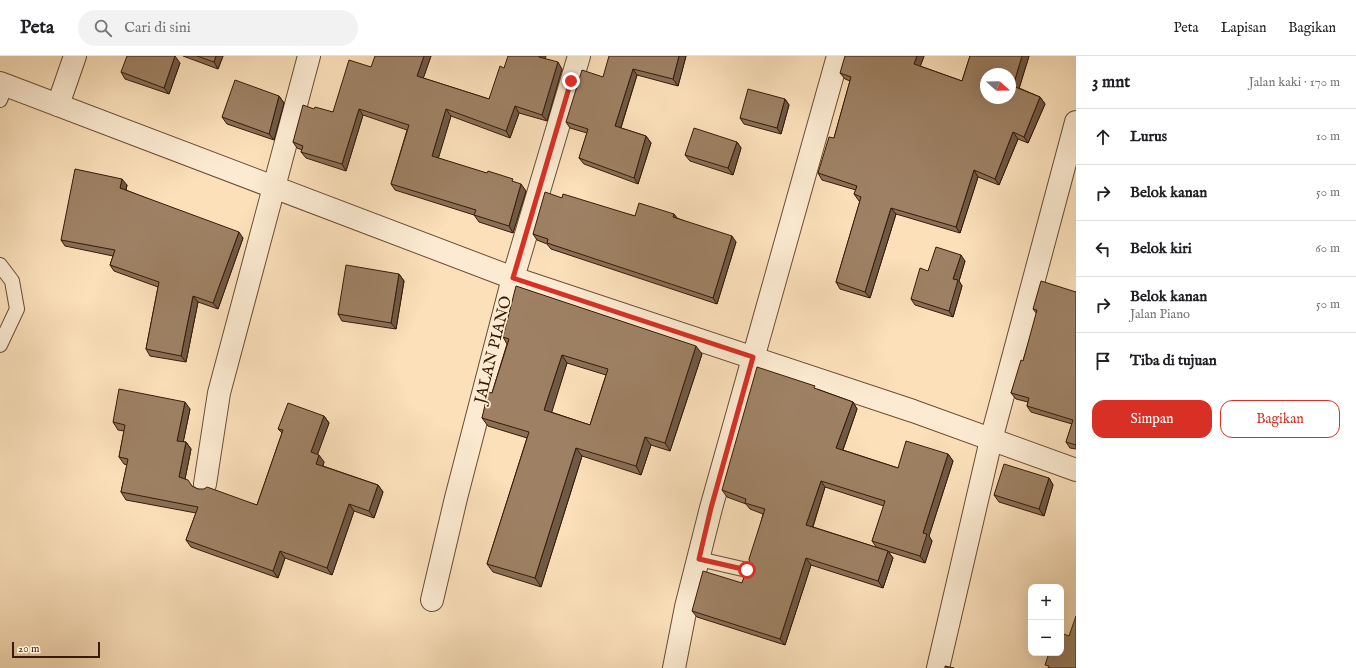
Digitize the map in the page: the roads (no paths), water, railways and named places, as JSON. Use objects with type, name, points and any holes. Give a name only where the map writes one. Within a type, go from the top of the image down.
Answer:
[{"type":"street","points":[[58,105],[75,56]]},
{"type":"street","points":[[205,484],[219,393],[309,56]]},
{"type":"street","name":"JALAN PIANO","points":[[432,600],[456,498],[513,278],[579,56]]},
{"type":"street","points":[[674,668],[686,607],[711,508],[838,56]]},
{"type":"street","points":[[2,90],[58,105],[513,278],[913,411],[1076,470]]},
{"type":"street","points":[[938,668],[991,440],[1076,122]]},
{"type":"lane","points":[[0,265],[12,281],[17,309],[0,345]]},
{"type":"lane","points":[[699,559],[747,570]]}]
